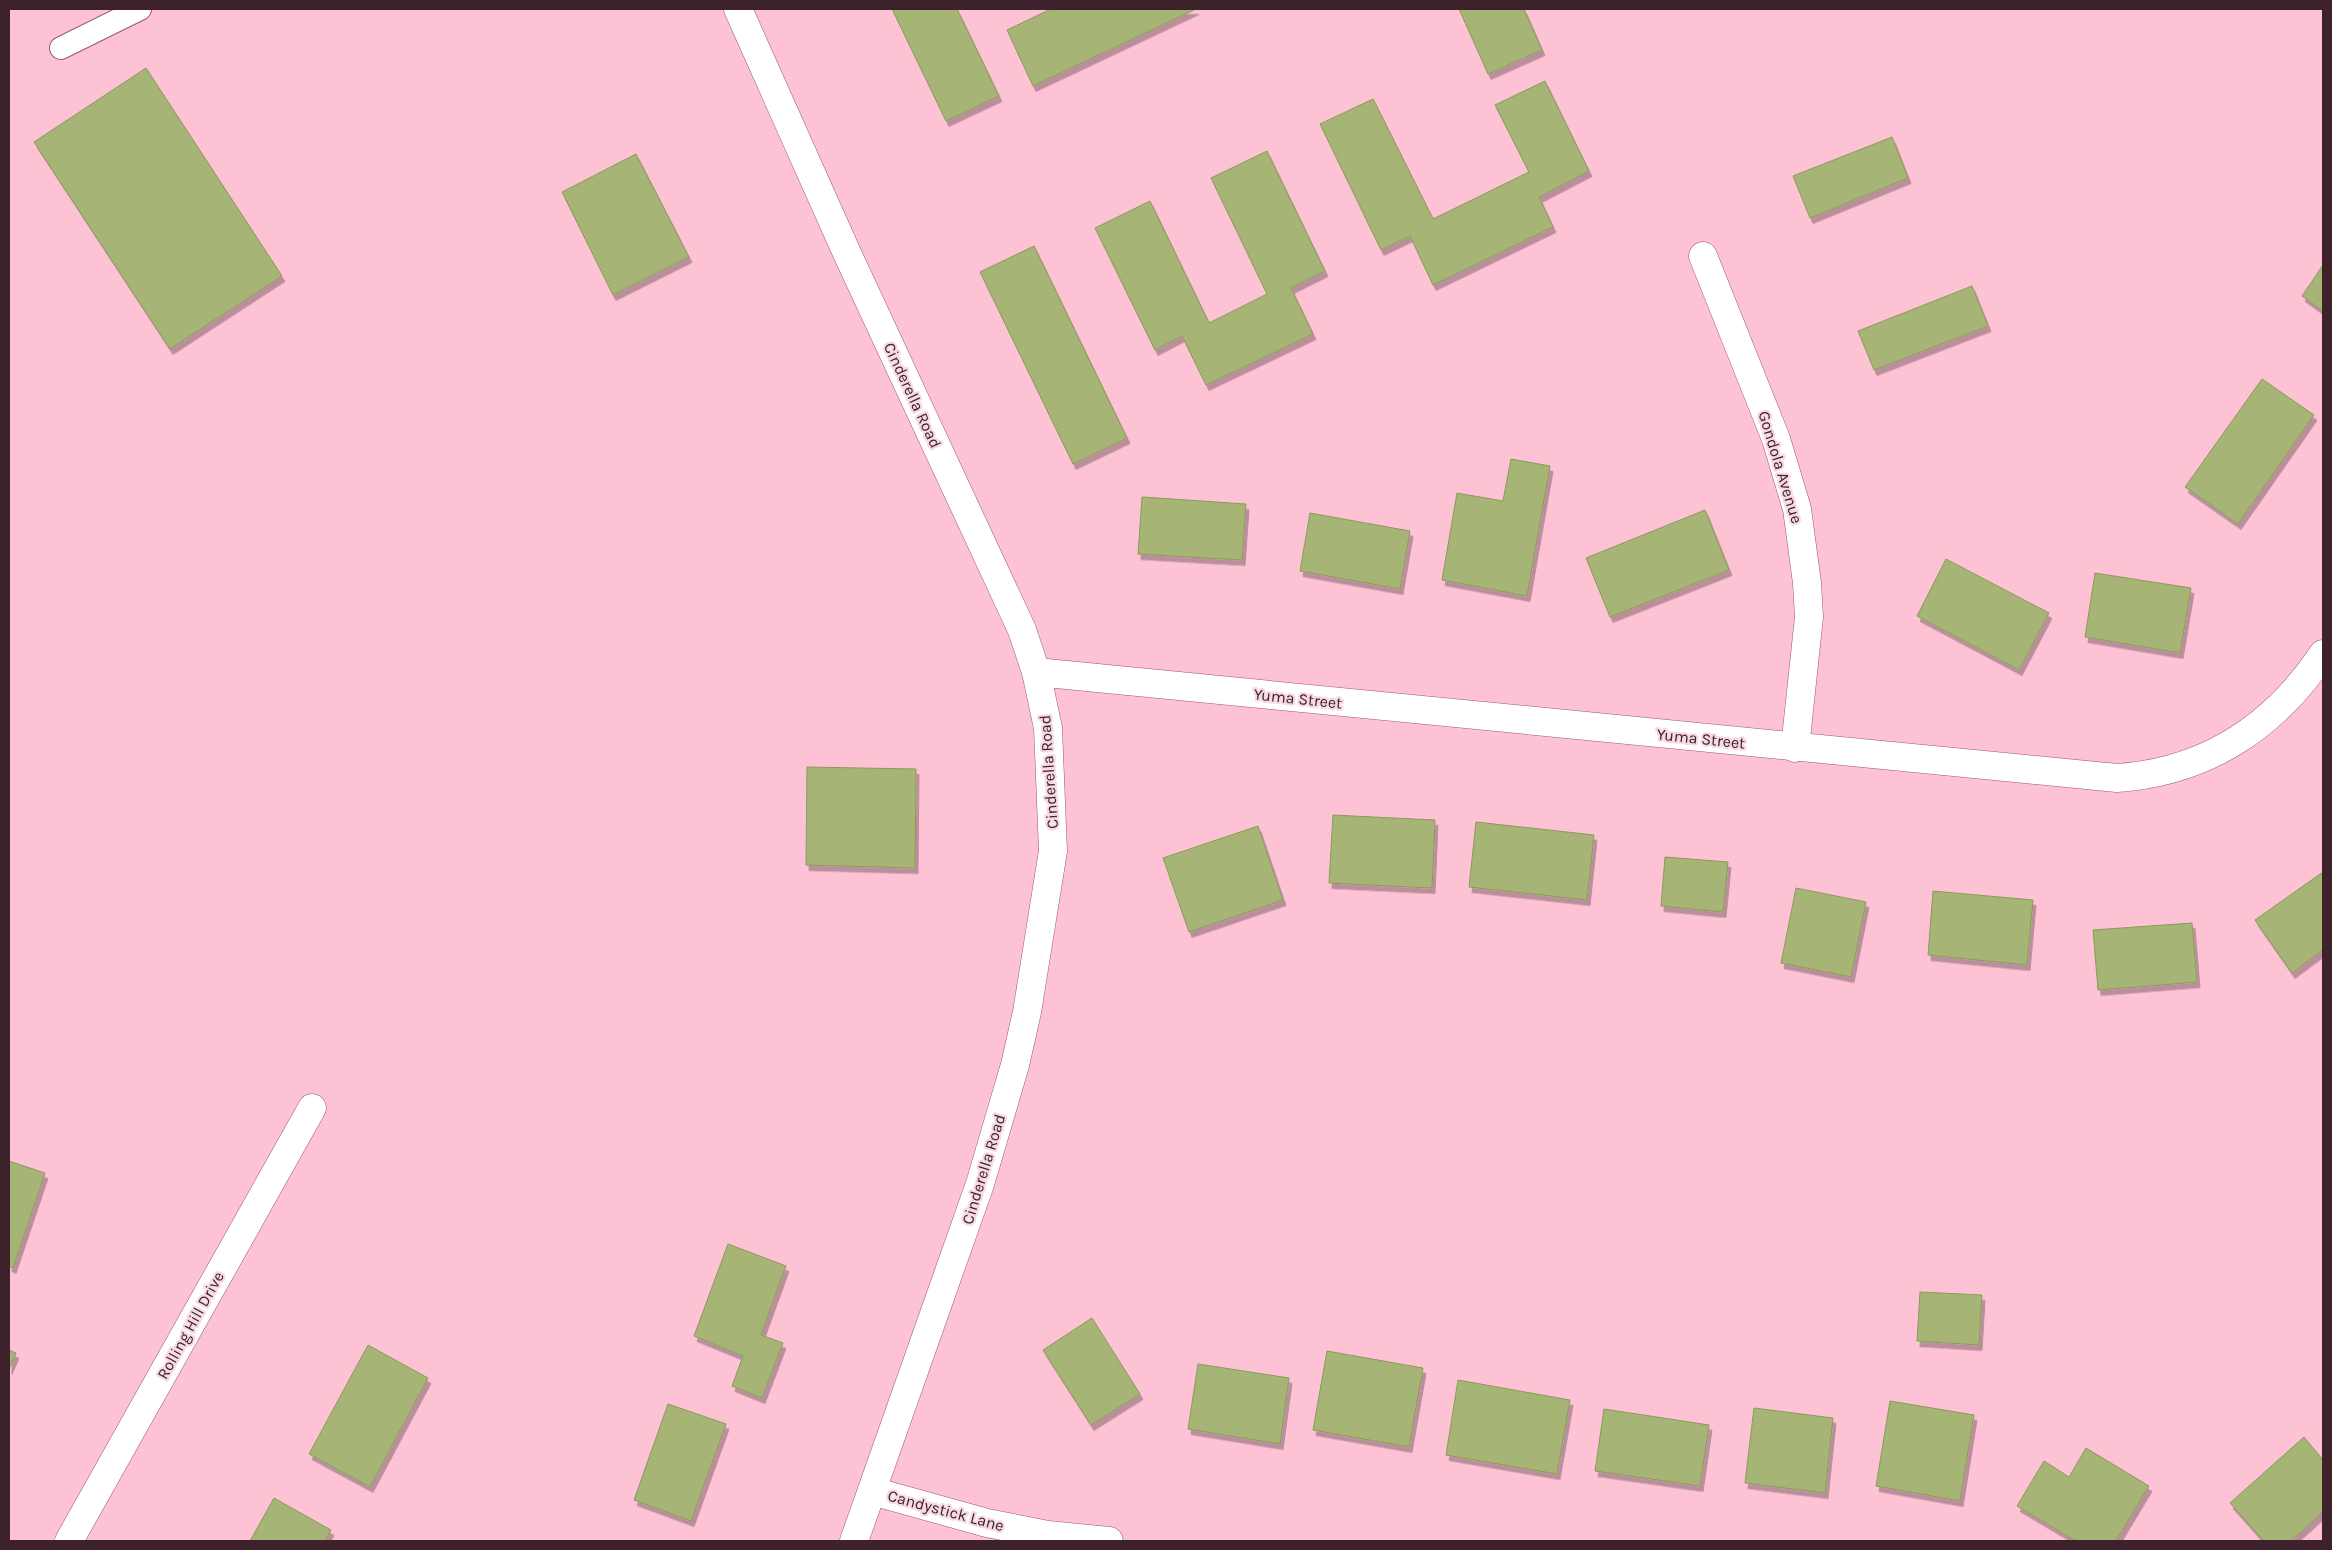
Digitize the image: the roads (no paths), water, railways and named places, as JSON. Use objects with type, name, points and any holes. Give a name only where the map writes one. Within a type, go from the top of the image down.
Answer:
[{"type":"street","name":"Cinderella Road","points":[[738,9],[846,251],[1022,630],[1036,672],[1048,728],[1053,851],[1027,1012],[1015,1065],[980,1184],[854,1541]]},
{"type":"street","name":"Gondola Avenue","points":[[1703,256],[1776,439],[1797,509],[1807,583],[1809,617],[1795,748]]},
{"type":"street","name":"Yuma Street","points":[[1036,672],[1795,748],[2117,778],[2143,776],[2195,763],[2242,737],[2266,720],[2307,677],[2323,654]]},
{"type":"street","name":"Rolling Hill Drive","points":[[69,1541],[312,1108]]},
{"type":"street","name":"Candystick Lane","points":[[872,1491],[987,1523],[1048,1535],[1109,1541]]},
{"type":"lane","points":[[61,48],[140,9]]}]
